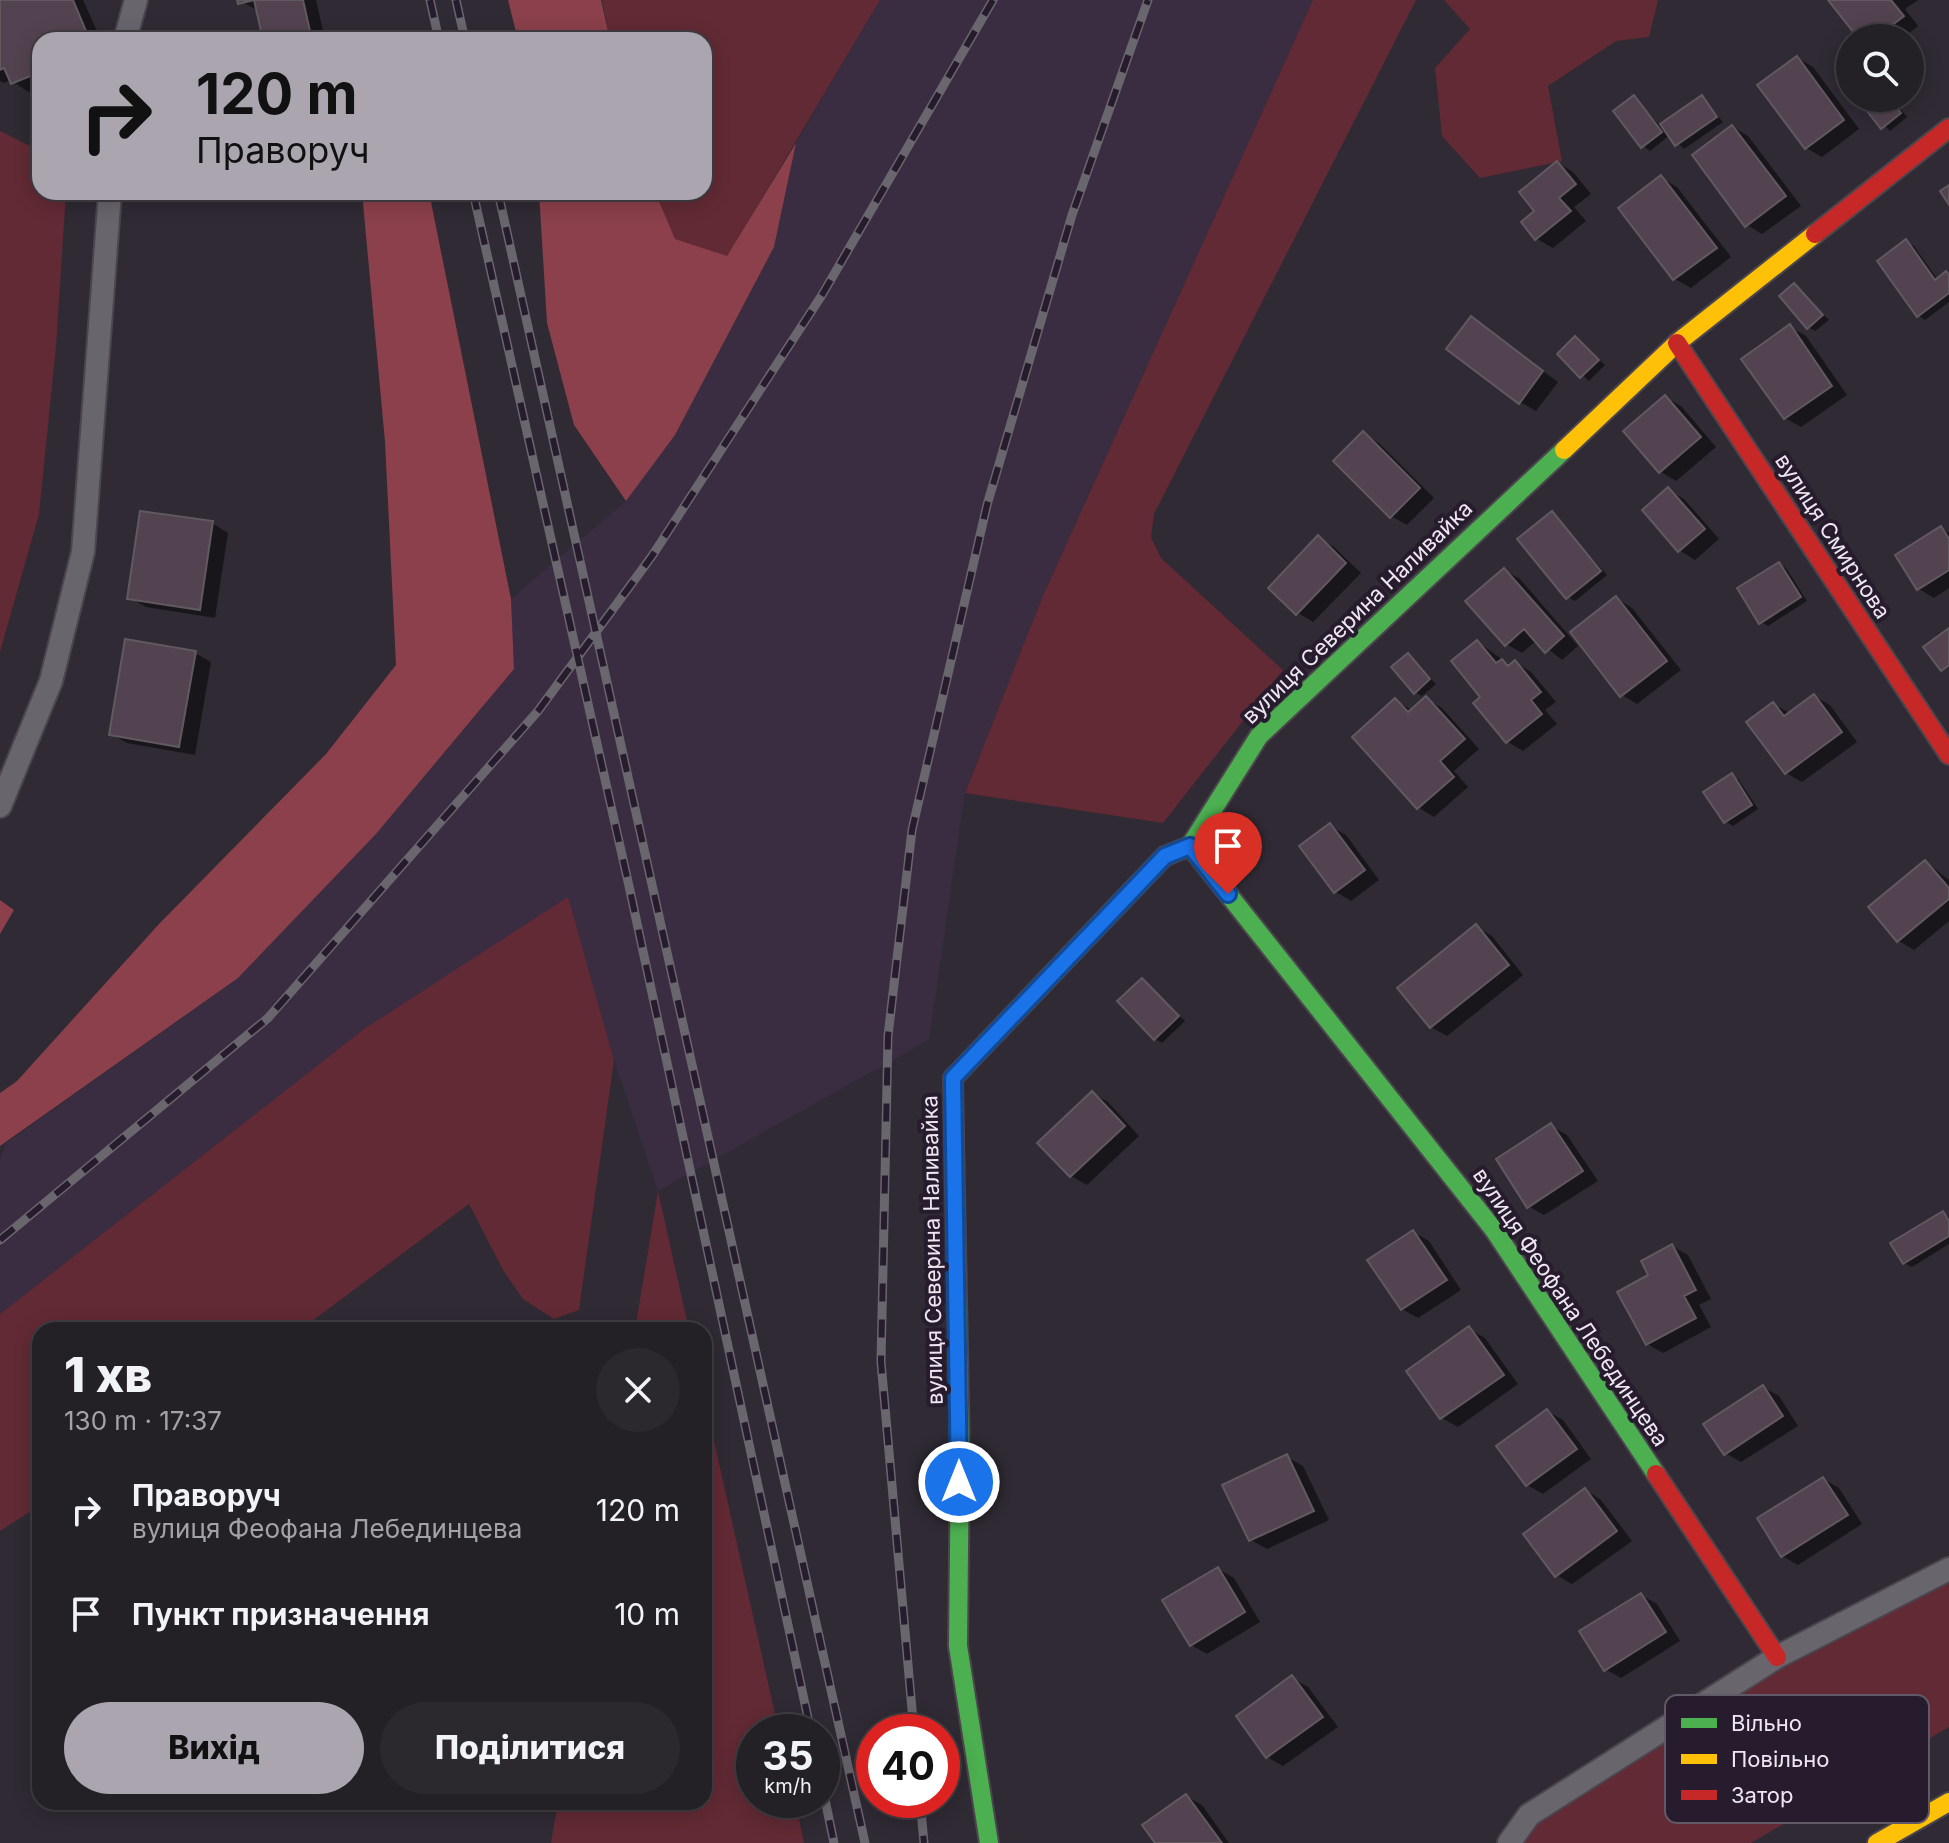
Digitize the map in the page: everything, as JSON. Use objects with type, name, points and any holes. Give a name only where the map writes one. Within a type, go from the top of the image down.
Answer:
[{"type":"street","name":"вулиця Северина Наливайка","points":[[989,1843],[958,1646],[960,1454],[953,1078],[1165,856],[1190,846],[1259,736],[1677,343],[1949,128]]},
{"type":"street","name":"вулиця Смирнова","points":[[1677,343],[1949,755]]},
{"type":"street","name":"вулиця Феофана Лебединцева","points":[[1190,846],[1494,1230],[1777,1657]]},
{"type":"street","points":[[1929,1813],[1949,1802]]},
{"type":"street","points":[[1877,1843],[1912,1823]]},
{"type":"lane","points":[[127,32],[136,0]]},
{"type":"lane","points":[[0,806],[51,681],[83,552],[109,200]]},
{"type":"lane","points":[[1717,1695],[1777,1657],[1949,1569]]},
{"type":"lane","points":[[1509,1843],[1529,1815],[1665,1728]]},
{"type":"shaded area","points":[[508,0],[601,0],[608,32],[516,32]]},
{"type":"shaded area","points":[[602,0],[880,0],[727,257],[674,239],[658,200],[712,200],[712,32],[608,32]]},
{"type":"shaded area","points":[[880,0],[1313,0],[1042,598],[965,792],[929,1040],[658,1191],[614,1060],[568,898],[364,1029],[0,1314],[0,1160],[6,1143],[238,978],[376,834],[514,669],[511,599],[626,501],[675,435],[774,247],[796,143]]},
{"type":"shaded area","points":[[1313,0],[1416,0],[1154,514],[1151,537],[1161,558],[1283,670],[1163,823],[965,793],[1042,598]]},
{"type":"shaded area","points":[[1444,0],[1658,0],[1649,37],[1616,41],[1548,86],[1562,161],[1480,178],[1442,136],[1435,68],[1470,29]]},
{"type":"shaded area","points":[[0,131],[32,147],[32,200],[65,200],[56,347],[39,514],[0,652]]},
{"type":"shaded area","points":[[796,143],[774,247],[675,435],[626,501],[574,425],[547,323],[539,200],[658,200],[675,239],[727,256]]},
{"type":"shaded area","points":[[363,200],[431,200],[511,599],[514,669],[376,834],[238,978],[0,1146],[0,1093],[17,1081],[159,924],[326,754],[396,665],[385,442]]},
{"type":"shaded area","points":[[568,897],[614,1060],[579,1310],[554,1319],[523,1299],[503,1270],[469,1204],[311,1322],[32,1322],[32,1510],[0,1531],[0,1314],[364,1029]]},
{"type":"shaded area","points":[[0,900],[14,910],[0,934]]},
{"type":"shaded area","points":[[658,1191],[687,1322],[636,1322]]},
{"type":"shaded area","points":[[712,1432],[775,1714],[736,1714],[736,1818],[799,1818],[804,1843],[551,1843],[557,1810],[712,1810]]},
{"type":"shaded area","points":[[1949,1569],[1949,1727],[1929,1739],[1929,1695],[1734,1695]]},
{"type":"shaded area","points":[[1665,1735],[1665,1823],[1785,1823],[1751,1843],[1509,1843],[1529,1815]]},
{"type":"building","points":[[0,0],[73,0],[86,31],[32,32],[32,75],[11,84],[4,68],[0,70]]},
{"type":"building","points":[[254,0],[303,0],[310,32],[261,32]]},
{"type":"building","points":[[1828,0],[1891,0],[1904,16],[1893,24],[1847,24]]},
{"type":"building","points":[[1797,56],[1844,120],[1805,149],[1757,85]]},
{"type":"building","points":[[1634,95],[1662,132],[1641,148],[1613,111]]},
{"type":"building","points":[[1702,95],[1717,117],[1675,146],[1660,124]]},
{"type":"building","points":[[1868,112],[1900,112],[1901,113],[1881,129]]},
{"type":"building","points":[[1732,125],[1786,196],[1745,227],[1692,155]]},
{"type":"building","points":[[1557,161],[1576,184],[1559,198],[1571,211],[1535,240],[1521,222],[1534,211],[1519,192]]},
{"type":"building","points":[[1661,175],[1717,248],[1673,280],[1618,208]]},
{"type":"building","points":[[1949,185],[1949,205],[1940,191]]},
{"type":"building","points":[[1906,239],[1935,280],[1946,271],[1949,275],[1949,293],[1917,317],[1877,261]]},
{"type":"building","points":[[1794,283],[1823,315],[1807,329],[1779,296]]},
{"type":"building","points":[[1471,316],[1543,371],[1519,404],[1446,349]]},
{"type":"building","points":[[1790,324],[1832,386],[1784,419],[1741,359]]},
{"type":"building","points":[[1575,336],[1599,360],[1580,378],[1557,354]]},
{"type":"building","points":[[1665,395],[1701,437],[1659,473],[1623,431]]},
{"type":"building","points":[[1363,431],[1420,488],[1390,518],[1333,461]]},
{"type":"building","points":[[1668,487],[1705,529],[1678,552],[1642,510]]},
{"type":"building","points":[[140,511],[213,521],[200,610],[127,599]]},
{"type":"building","points":[[1552,511],[1601,571],[1566,599],[1517,539]]},
{"type":"building","points":[[1941,526],[1949,539],[1949,570],[1917,590],[1895,555]]},
{"type":"building","points":[[1318,535],[1346,563],[1296,615],[1268,588]]},
{"type":"building","points":[[1779,562],[1801,597],[1759,624],[1737,588]]},
{"type":"building","points":[[1504,568],[1564,636],[1545,653],[1524,629],[1505,646],[1465,601]]},
{"type":"building","points":[[1616,596],[1667,661],[1620,697],[1570,632]]},
{"type":"building","points":[[1949,628],[1949,665],[1941,671],[1923,647]]},
{"type":"building","points":[[125,639],[196,651],[179,747],[109,735]]},
{"type":"building","points":[[1477,640],[1496,663],[1502,659],[1508,666],[1515,660],[1541,692],[1531,700],[1542,714],[1506,743],[1473,703],[1480,697],[1451,661]]},
{"type":"building","points":[[1408,653],[1430,679],[1414,694],[1391,667]]},
{"type":"building","points":[[1814,694],[1842,732],[1785,774],[1746,722],[1773,702],[1784,716]]},
{"type":"building","points":[[1426,696],[1465,739],[1440,761],[1454,777],[1417,809],[1352,737],[1395,698],[1408,712]]},
{"type":"building","points":[[1732,773],[1752,805],[1724,823],[1703,792]]},
{"type":"building","points":[[1330,823],[1365,870],[1334,893],[1299,846]]},
{"type":"building","points":[[1925,860],[1949,888],[1949,899],[1897,942],[1868,907]]},
{"type":"building","points":[[1476,924],[1509,965],[1430,1028],[1397,988]]},
{"type":"building","points":[[1142,978],[1179,1016],[1154,1040],[1117,1001]]},
{"type":"building","points":[[1092,1091],[1125,1126],[1070,1177],[1037,1143]]},
{"type":"building","points":[[1551,1123],[1583,1171],[1527,1208],[1496,1159]]},
{"type":"building","points":[[1943,1211],[1949,1221],[1949,1236],[1903,1264],[1890,1243]]},
{"type":"building","points":[[1413,1230],[1447,1280],[1401,1310],[1367,1260]]},
{"type":"building","points":[[1672,1244],[1696,1290],[1684,1296],[1696,1318],[1646,1345],[1617,1292],[1648,1275],[1641,1261]]},
{"type":"building","points":[[1469,1326],[1504,1375],[1440,1419],[1406,1371]]},
{"type":"building","points":[[1763,1385],[1783,1416],[1724,1455],[1703,1424]]},
{"type":"building","points":[[1547,1409],[1577,1449],[1526,1486],[1496,1446]]},
{"type":"building","points":[[1287,1454],[1314,1511],[1249,1541],[1222,1485]]},
{"type":"building","points":[[1823,1477],[1848,1515],[1781,1557],[1757,1518]]},
{"type":"building","points":[[1585,1488],[1617,1531],[1555,1577],[1523,1534]]},
{"type":"building","points":[[1218,1567],[1245,1612],[1190,1646],[1162,1600]]},
{"type":"building","points":[[1641,1593],[1666,1632],[1604,1671],[1579,1631]]},
{"type":"building","points":[[1292,1675],[1323,1717],[1266,1758],[1236,1716]]},
{"type":"building","points":[[1186,1794],[1222,1843],[1155,1843],[1142,1825]]},
{"type":"railway","points":[[430,0],[437,32]]},
{"type":"railway","points":[[456,0],[463,32]]},
{"type":"railway","points":[[0,1240],[268,1018],[538,711],[652,556],[822,295],[993,0]]},
{"type":"railway","points":[[912,1714],[881,1362],[888,1036],[912,830],[987,505],[1072,215],[1148,0]]},
{"type":"railway","points":[[475,200],[629,886],[807,1714]]},
{"type":"railway","points":[[500,200],[865,1843]]},
{"type":"railway","points":[[829,1818],[834,1843]]},
{"type":"railway","points":[[922,1818],[924,1843]]},
{"type":"traffic: fast","points":[[1141,881],[1165,856],[1190,846],[1259,736],[1564,450]]},
{"type":"traffic: fast","points":[[1190,846],[1494,1230],[1656,1474]]},
{"type":"traffic: fast","points":[[955,1191],[960,1454],[958,1646],[989,1843]]},
{"type":"traffic: slow","points":[[1564,450],[1677,343],[1815,234]]},
{"type":"traffic: slow","points":[[955,1191],[953,1078],[1141,881]]},
{"type":"traffic: slow","points":[[1929,1813],[1949,1802]]},
{"type":"traffic: slow","points":[[1877,1843],[1912,1823]]},
{"type":"traffic: jam","points":[[1815,234],[1949,128]]},
{"type":"traffic: jam","points":[[1677,343],[1949,755]]},
{"type":"traffic: jam","points":[[1656,1474],[1777,1657]]},
{"type":"route","points":[[959,1482],[958,1237],[953,1078],[1165,856],[1190,846],[1228,894]]}]
